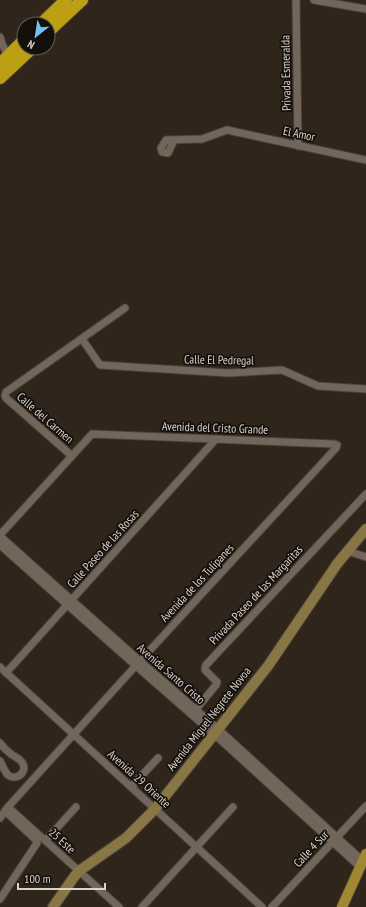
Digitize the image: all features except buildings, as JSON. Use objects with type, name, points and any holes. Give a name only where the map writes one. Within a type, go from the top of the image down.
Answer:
[{"type":"highway","points":[[49,16],[66,0]]},
{"type":"highway","points":[[56,24],[82,0]]},
{"type":"highway","points":[[5,67],[16,51]]},
{"type":"highway","points":[[5,67],[21,56]]},
{"type":"main road","name":"Avenida Miguel Negrete Novoa","points":[[53,907],[79,871],[126,838],[156,810],[268,666],[336,564],[366,529]]},
{"type":"main road","points":[[342,907],[364,863]]},
{"type":"main road","points":[[349,907],[364,863]]},
{"type":"street","name":"Privada Esmeralda","points":[[296,0],[298,146]]},
{"type":"street","points":[[314,0],[366,10]]},
{"type":"street","points":[[0,38],[5,67]]},
{"type":"street","name":"El Amor","points":[[174,140],[202,139],[227,130],[366,160]]},
{"type":"street","points":[[82,339],[125,308]]},
{"type":"street","name":"Calle El Pedregal","points":[[82,339],[100,365],[228,373],[282,370],[318,386],[366,389]]},
{"type":"street","name":"Calle del Carmen","points":[[72,456],[5,396],[6,392],[82,339]]},
{"type":"street","name":"Avenida del Cristo Grande","points":[[72,456],[92,434],[334,444],[337,446]]},
{"type":"street","name":"Calle Paseo de las Rosas","points":[[6,673],[216,439]]},
{"type":"street","name":"Avenida de los Tulipanes","points":[[0,818],[6,809],[337,446]]},
{"type":"street","points":[[0,535],[72,456]]},
{"type":"street","name":"Privada Paseo de las Margaritas","points":[[194,712],[217,682],[206,670],[206,665],[366,494]]},
{"type":"street","name":"Avenida Santo Cristo","points":[[0,535],[69,603]]},
{"type":"street","name":"Avenida Santo Cristo","points":[[0,545],[216,731],[335,840],[364,863]]},
{"type":"street","points":[[347,551],[366,557]]},
{"type":"street","name":"Avenida 29 Oriente","points":[[0,667],[262,907]]},
{"type":"street","points":[[0,761],[8,774],[14,778],[21,774],[24,770],[24,766],[21,761],[1,746]]},
{"type":"street","points":[[131,787],[158,758]]},
{"type":"street","name":"Calle 4 Sur","points":[[272,907],[366,806]]},
{"type":"street","points":[[46,840],[76,807]]},
{"type":"street","points":[[142,907],[233,807]]},
{"type":"street","points":[[0,900],[37,843],[37,841],[6,809]]},
{"type":"street","name":"25 Este","points":[[6,809],[46,840],[119,907]]}]
